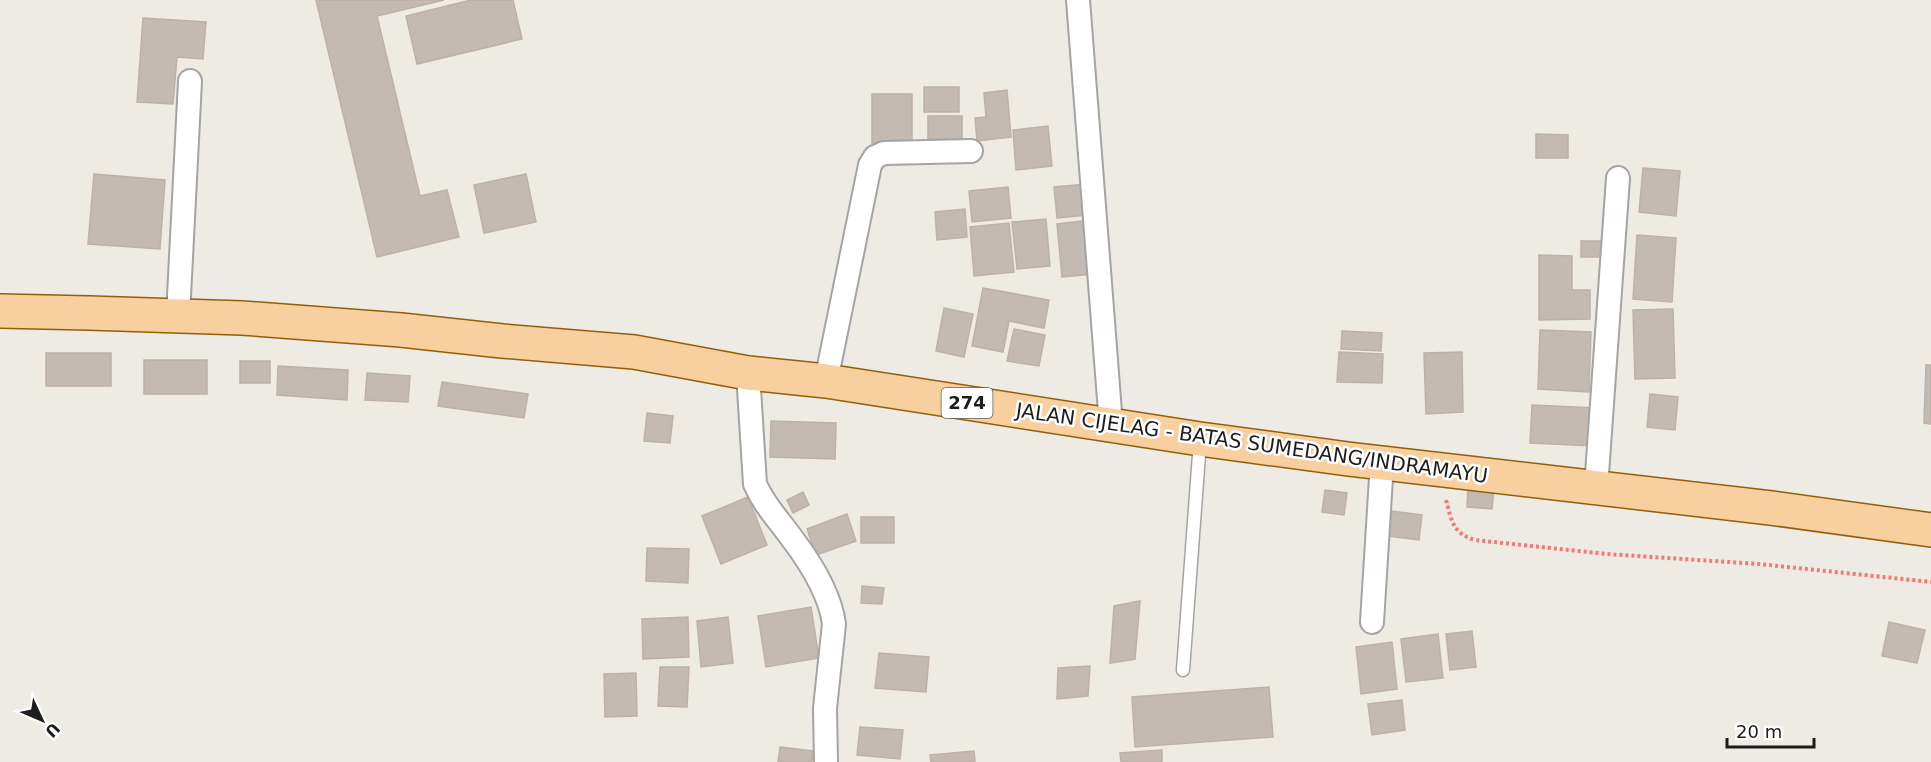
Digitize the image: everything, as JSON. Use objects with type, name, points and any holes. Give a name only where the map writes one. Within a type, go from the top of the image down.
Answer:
[{"type":"main road","name":"JALAN CIJELAG - BATAS SUMEDANG/INDRAMAYU","points":[[0,311],[242,318],[634,352],[748,373],[826,381],[1200,439],[1437,470],[1771,508],[1931,530]]},
{"type":"street","points":[[1078,0],[1110,425]]},
{"type":"street","points":[[178,316],[190,81]]},
{"type":"street","points":[[826,381],[870,165],[875,157],[884,153],[971,151]]},
{"type":"street","points":[[1596,488],[1618,178]]},
{"type":"street","points":[[748,373],[755,484],[761,499],[792,538],[814,573],[827,596],[832,611],[834,624],[825,708],[826,762]]},
{"type":"street","points":[[1372,622],[1382,462]]},
{"type":"lane","points":[[1183,670],[1200,439]]},
{"type":"path","points":[[1437,470],[1453,526],[1465,537],[1475,540],[1607,554],[1759,564],[1931,582]]},
{"type":"building","points":[[316,0],[444,0],[377,16],[420,196],[447,190],[459,237],[377,257]]},
{"type":"building","points":[[471,0],[513,0],[522,39],[417,64],[406,16]]},
{"type":"building","points":[[143,18],[206,22],[203,59],[177,57],[173,104],[137,102]]},
{"type":"building","points":[[924,87],[959,87],[959,112],[924,112]]},
{"type":"building","points":[[1007,90],[1011,137],[977,141],[975,118],[986,117],[984,93]]},
{"type":"building","points":[[872,94],[912,94],[912,143],[872,143]]},
{"type":"building","points":[[928,116],[962,116],[962,144],[928,144]]},
{"type":"building","points":[[1048,126],[1052,166],[1016,170],[1013,130]]},
{"type":"building","points":[[1536,134],[1568,135],[1568,158],[1536,158]]},
{"type":"building","points":[[1643,168],[1680,171],[1676,216],[1639,212]]},
{"type":"building","points":[[94,174],[165,180],[160,249],[88,244]]},
{"type":"building","points":[[526,174],[536,222],[484,233],[474,185]]},
{"type":"building","points":[[1086,184],[1088,215],[1057,218],[1054,187]]},
{"type":"building","points":[[1008,187],[1011,218],[972,222],[969,191]]},
{"type":"building","points":[[965,209],[967,237],[937,240],[935,212]]},
{"type":"building","points":[[1046,219],[1050,266],[1017,269],[1012,222]]},
{"type":"building","points":[[1090,220],[1094,274],[1062,277],[1057,224]]},
{"type":"building","points":[[1009,223],[1014,272],[974,276],[970,227]]},
{"type":"building","points":[[1637,235],[1676,238],[1672,302],[1633,299]]},
{"type":"building","points":[[1581,241],[1606,241],[1606,257],[1581,257]]},
{"type":"building","points":[[1539,255],[1572,256],[1572,290],[1590,290],[1590,319],[1539,320]]},
{"type":"building","points":[[983,288],[1049,300],[1044,328],[1009,321],[1003,352],[972,346]]},
{"type":"building","points":[[944,308],[973,314],[964,357],[936,351]]},
{"type":"building","points":[[1673,309],[1675,378],[1635,379],[1633,310]]},
{"type":"building","points":[[1014,329],[1045,335],[1039,366],[1007,361]]},
{"type":"building","points":[[1540,330],[1591,332],[1589,392],[1538,389]]},
{"type":"building","points":[[1342,331],[1382,333],[1381,351],[1341,349]]},
{"type":"building","points":[[1339,352],[1383,354],[1382,383],[1337,382]]},
{"type":"building","points":[[1462,352],[1463,412],[1426,414],[1424,353]]},
{"type":"building","points":[[46,353],[111,353],[111,386],[46,386]]},
{"type":"building","points":[[144,360],[207,360],[207,394],[144,394]]},
{"type":"building","points":[[240,361],[270,361],[270,383],[240,383]]},
{"type":"building","points":[[1926,365],[1931,365],[1931,424],[1924,423]]},
{"type":"building","points":[[278,366],[348,370],[347,400],[277,395]]},
{"type":"building","points":[[367,373],[410,376],[408,402],[365,400]]},
{"type":"building","points":[[442,382],[528,394],[524,418],[438,406]]},
{"type":"building","points":[[1650,394],[1678,397],[1675,430],[1647,427]]},
{"type":"building","points":[[1532,405],[1596,408],[1594,446],[1530,443]]},
{"type":"building","points":[[647,413],[673,416],[670,443],[644,441]]},
{"type":"building","points":[[771,421],[836,423],[835,459],[770,457]]},
{"type":"building","points":[[1468,485],[1494,487],[1492,509],[1467,507]]},
{"type":"building","points":[[1325,490],[1347,493],[1344,515],[1322,512]]},
{"type":"building","points":[[803,492],[809,505],[793,513],[787,500]]},
{"type":"building","points":[[748,497],[767,545],[721,564],[702,516]]},
{"type":"building","points":[[1391,511],[1422,515],[1419,540],[1388,536]]},
{"type":"building","points":[[847,514],[856,541],[816,555],[807,529]]},
{"type":"building","points":[[861,517],[894,517],[894,543],[861,543]]},
{"type":"building","points":[[647,548],[689,549],[688,583],[646,581]]},
{"type":"building","points":[[862,586],[884,588],[882,604],[861,603]]},
{"type":"building","points":[[1140,601],[1135,659],[1110,663],[1114,606]]},
{"type":"building","points":[[811,607],[819,658],[766,667],[758,616]]},
{"type":"building","points":[[688,617],[689,657],[643,659],[642,619]]},
{"type":"building","points":[[728,617],[733,663],[701,667],[697,621]]},
{"type":"building","points":[[1889,622],[1925,630],[1917,663],[1882,656]]},
{"type":"building","points":[[1472,631],[1476,667],[1450,670],[1446,634]]},
{"type":"building","points":[[1438,634],[1443,678],[1406,682],[1401,639]]},
{"type":"building","points":[[1392,642],[1397,689],[1361,694],[1356,647]]},
{"type":"building","points":[[879,653],[929,657],[926,692],[875,688]]},
{"type":"building","points":[[1090,666],[1088,696],[1057,699],[1058,668]]},
{"type":"building","points":[[660,667],[689,667],[687,707],[658,706]]},
{"type":"building","points":[[636,673],[637,716],[605,717],[604,674]]},
{"type":"building","points":[[1269,687],[1273,737],[1135,747],[1132,697]]},
{"type":"building","points":[[1402,700],[1405,730],[1372,735],[1368,704]]},
{"type":"building","points":[[860,727],[903,730],[900,759],[857,755]]},
{"type":"building","points":[[780,747],[813,751],[812,762],[778,762]]},
{"type":"building","points":[[1162,750],[1162,762],[1121,762],[1120,753]]},
{"type":"building","points":[[974,751],[975,762],[931,762],[930,755]]}]
